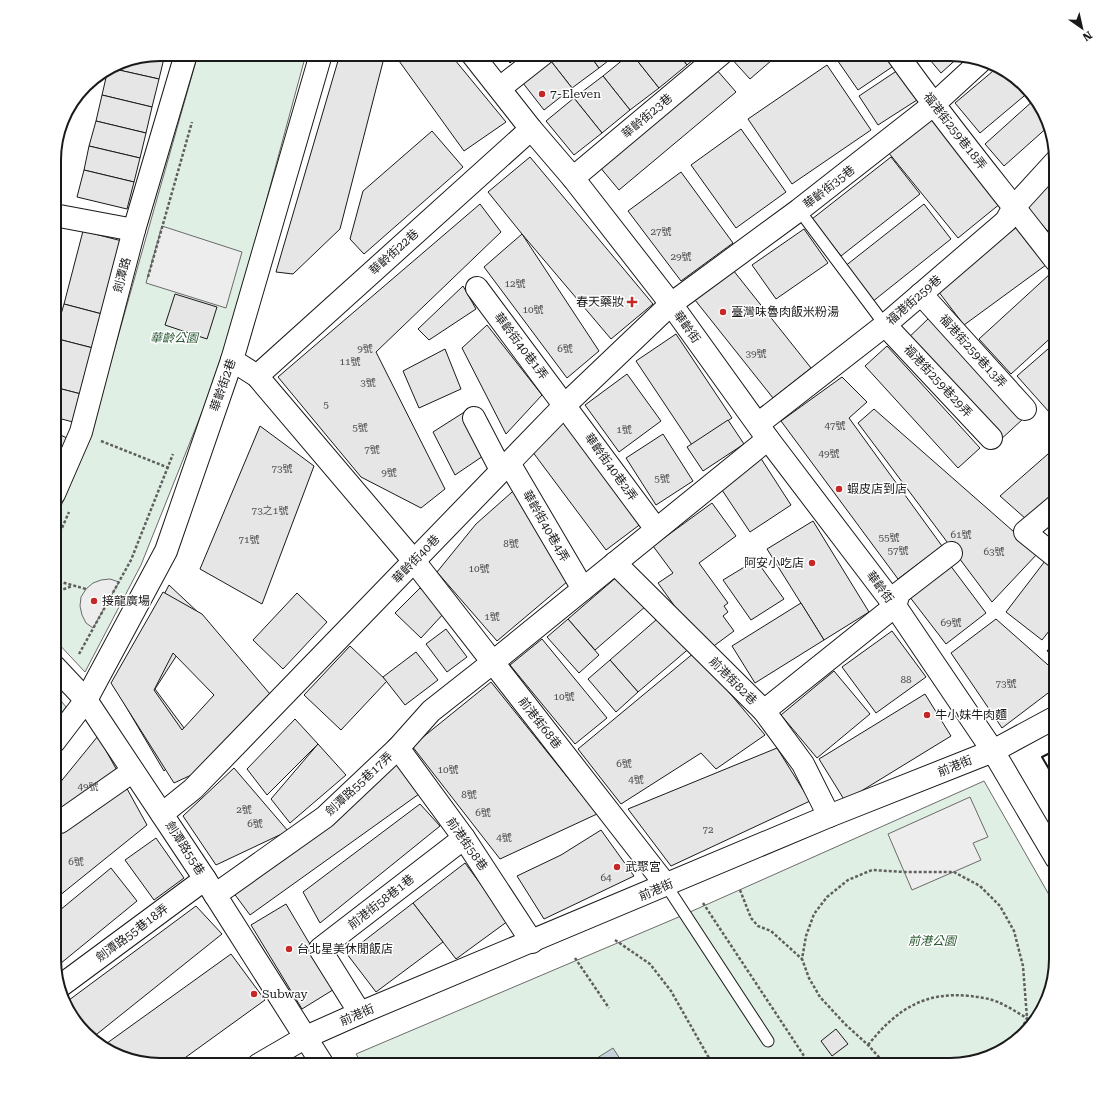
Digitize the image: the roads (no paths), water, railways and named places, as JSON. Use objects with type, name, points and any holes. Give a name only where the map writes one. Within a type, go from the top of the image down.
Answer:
[{"type":"street","name":"劍潭路","points":[[61,478],[81,432],[134,230],[184,61]]},
{"type":"street","name":"華齡街2巷","points":[[61,733],[86,700],[166,551],[232,360],[319,61]]},
{"type":"street","name":"華齡街","points":[[478,61],[573,178],[671,304],[763,431],[895,606],[993,751],[1049,846]]},
{"type":"street","points":[[500,88],[534,61]]},
{"type":"street","name":"華齡街23巷","points":[[573,178],[713,61]]},
{"type":"street","name":"福港街259巷18弄","points":[[902,61],[933,105],[1014,207]]},
{"type":"street","name":"華齡街35巷","points":[[671,304],[799,210],[933,105],[978,65]]},
{"type":"street","name":"華齡街22巷","points":[[256,376],[531,128]]},
{"type":"street","name":"福港街259巷","points":[[615,563],[656,529],[763,431],[1006,221],[1014,207],[1049,169]]},
{"type":"street","points":[[1014,207],[1049,252]]},
{"type":"street","points":[[61,216],[134,230]]},
{"type":"street","name":"華齡街40巷1弄","points":[[477,288],[565,405]]},
{"type":"street","name":"福港街259巷13弄","points":[[921,294],[1025,409]]},
{"type":"street","name":"華齡街40巷","points":[[162,814],[193,788],[565,405],[671,304]]},
{"type":"street","name":"福港街259巷29弄","points":[[885,326],[991,438]]},
{"type":"street","name":"前港街68巷","points":[[232,360],[256,376],[414,561],[666,885]]},
{"type":"street","name":"華齡街40巷2弄","points":[[565,405],[656,529]]},
{"type":"street","name":"華齡街40巷4弄","points":[[474,418],[583,589]]},
{"type":"street","points":[[1049,512],[1026,532],[1049,551]]},
{"type":"street","name":"華齡街","points":[[764,711],[895,606],[899,592],[951,553]]},
{"type":"street","name":"劍潭路55巷17弄","points":[[210,887],[325,817],[398,748],[431,711],[615,563]]},
{"type":"street","name":"前港街82巷","points":[[615,563],[764,711],[803,764],[829,816]]},
{"type":"street","name":"劍潭路55巷","points":[[61,673],[86,700],[210,887],[319,1058]]},
{"type":"street","name":"前港街","points":[[270,1058],[306,1037],[360,1013],[829,816],[993,751],[1049,721]]},
{"type":"street","name":"前港街58巷","points":[[398,748],[464,838],[532,942]]},
{"type":"street","points":[[61,821],[133,771]]},
{"type":"street","name":"前港街58巷1巷","points":[[360,1013],[320,949],[464,838]]},
{"type":"street","name":"劍潭路55巷18弄","points":[[64,984],[210,887]]},
{"type":"lane","points":[[799,210],[885,326]]},
{"type":"lane","points":[[666,885],[768,1041]]},
{"type":"place","name":"7-Eleven","points":[[542,94]]},
{"type":"place","name":"春天藥妝","points":[[632,302]]},
{"type":"place","name":"臺灣味魯肉飯米粉湯","points":[[723,312]]},
{"type":"place","name":"蝦皮店到店","points":[[839,489]]},
{"type":"place","name":"阿安小吃店","points":[[812,563]]},
{"type":"place","name":"接龍廣場","points":[[94,601]]},
{"type":"place","name":"牛小妹牛肉麵","points":[[927,715]]},
{"type":"place","name":"武聚宮","points":[[617,867]]},
{"type":"place","name":"台北星美休閒飯店","points":[[289,949]]},
{"type":"place","name":"Subway","points":[[254,994]]},
{"type":"park label","name":"華齡公園","points":[[174,338]]},
{"type":"park label","name":"前港公園","points":[[932,941]]}]
